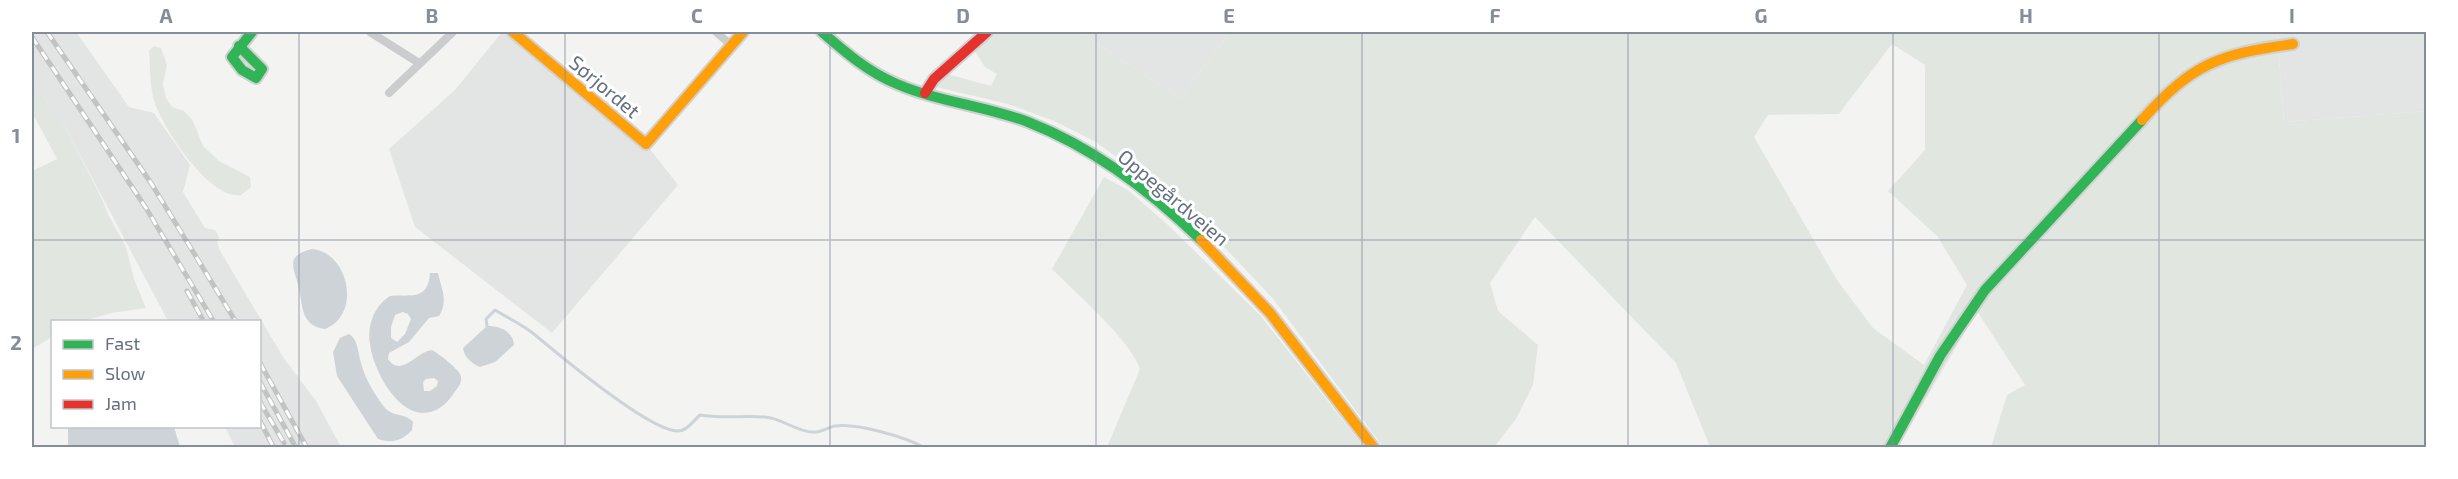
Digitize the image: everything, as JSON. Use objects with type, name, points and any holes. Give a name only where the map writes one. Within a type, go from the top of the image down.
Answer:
[{"type":"street","points":[[239,46],[252,32]]},
{"type":"street","points":[[370,32],[419,63]]},
{"type":"street","points":[[389,93],[453,32]]},
{"type":"street","name":"Sørjordet","points":[[513,32],[646,144],[731,45]]},
{"type":"street","points":[[716,32],[731,45],[743,32]]},
{"type":"street","name":"Oppegårdveien","points":[[822,32],[873,72],[895,84],[1008,114],[1109,163],[1175,216],[1253,292],[1278,321],[1374,447]]},
{"type":"street","points":[[925,93],[934,79],[987,32]]},
{"type":"street","points":[[1890,447],[1937,363],[1972,308],[2001,271],[2090,179],[2139,124],[2179,85],[2206,64],[2230,55],[2293,44]]},
{"type":"shaded area","points":[[32,32],[76,32],[129,107],[154,113],[190,165],[183,192],[205,228],[215,230],[219,237],[217,242],[219,249],[283,357],[316,401],[341,447],[235,447],[226,428],[261,428],[261,320],[167,320],[64,125],[32,81]]},
{"type":"shaded area","points":[[502,32],[513,32],[646,144],[678,185],[552,333],[415,227],[389,149],[455,90]]},
{"type":"shaded area","points":[[994,32],[1079,32],[1180,98],[1230,32],[2277,32],[2284,122],[2426,111],[2426,447],[1991,447],[2007,395],[2025,385],[1977,311],[1898,447],[1710,447],[1676,363],[1535,217],[1490,283],[1498,311],[1538,345],[1533,385],[1516,419],[1494,447],[1383,447],[1274,300],[1224,247],[1134,170],[1096,142],[1054,121],[1008,104],[936,87],[947,74],[991,86],[997,74],[985,67],[974,50]],"holes":[[[1892,44],[1925,65],[1925,150],[1888,191],[1937,236],[1967,285],[1924,365],[1873,328],[1837,280],[1754,137],[1768,115],[1839,114]]]},
{"type":"shaded area","points":[[1079,32],[1230,32],[1180,98]]},
{"type":"shaded area","points":[[2277,32],[2426,32],[2426,111],[2284,122]]},
{"type":"shaded area","points":[[154,46],[161,48],[167,65],[163,84],[166,98],[172,107],[184,111],[193,121],[203,146],[219,161],[250,177],[251,187],[241,195],[229,194],[201,174],[165,125],[152,91],[149,51]]},
{"type":"shaded area","points":[[32,81],[64,125],[101,197],[126,247],[134,279],[146,308],[112,313],[87,320],[51,320],[51,338],[32,349],[32,171],[57,159],[32,112]]},
{"type":"shaded area","points":[[1104,177],[1128,190],[1168,225],[1260,315],[1364,447],[1107,447],[1140,369],[1135,358],[1115,332],[1052,269]]},
{"type":"shaded area","points":[[312,249],[325,253],[335,261],[346,285],[347,298],[344,311],[337,322],[325,329],[311,324],[304,315],[293,265],[297,256]]},
{"type":"shaded area","points":[[430,273],[438,273],[443,294],[443,305],[439,316],[429,318],[409,342],[389,353],[388,359],[398,366],[403,365],[432,350],[458,371],[461,382],[457,388],[441,407],[428,413],[415,412],[393,395],[377,369],[369,337],[373,317],[384,300],[390,296],[416,295],[426,289]],"holes":[[[403,312],[411,319],[405,334],[397,342],[391,338],[391,327],[395,315]],[[434,378],[438,381],[437,386],[430,391],[424,391],[423,382]]]},
{"type":"shaded area","points":[[487,326],[505,330],[511,336],[514,345],[495,362],[480,367],[469,360],[463,348]]},
{"type":"shaded area","points":[[349,334],[356,343],[368,381],[381,403],[388,411],[407,417],[413,422],[412,430],[401,439],[388,441],[378,439],[337,376],[333,352],[340,338]]},
{"type":"shaded area","points":[[68,428],[174,428],[180,447],[68,447]]},
{"type":"waterway","points":[[487,326],[486,319],[495,310],[530,331],[627,406],[665,428],[681,431],[700,415],[765,417],[807,431],[819,432],[835,426],[868,429],[894,435],[925,448]]},
{"type":"railway","points":[[47,32],[151,183],[235,320]]},
{"type":"railway","points":[[32,37],[146,208],[213,320]]},
{"type":"railway","points":[[187,291],[203,320]]},
{"type":"railway","points":[[261,365],[307,448]]},
{"type":"railway","points":[[261,384],[296,448]]},
{"type":"railway","points":[[261,404],[284,443]]},
{"type":"railway","points":[[261,423],[274,448]]},
{"type":"traffic: fast","points":[[239,46],[262,69],[256,78],[242,70],[232,57],[252,32]]},
{"type":"traffic: fast","points":[[822,32],[867,68],[897,84],[1028,122],[1075,144],[1142,188],[1201,240]]},
{"type":"traffic: fast","points":[[1890,448],[1940,356],[1985,290],[2142,120]]},
{"type":"traffic: slow","points":[[513,32],[646,144],[743,32]]},
{"type":"traffic: slow","points":[[2142,120],[2177,85],[2209,64],[2245,52],[2293,44]]},
{"type":"traffic: slow","points":[[1201,240],[1270,313],[1374,448]]},
{"type":"traffic: jam","points":[[925,93],[934,79],[987,32]]}]
